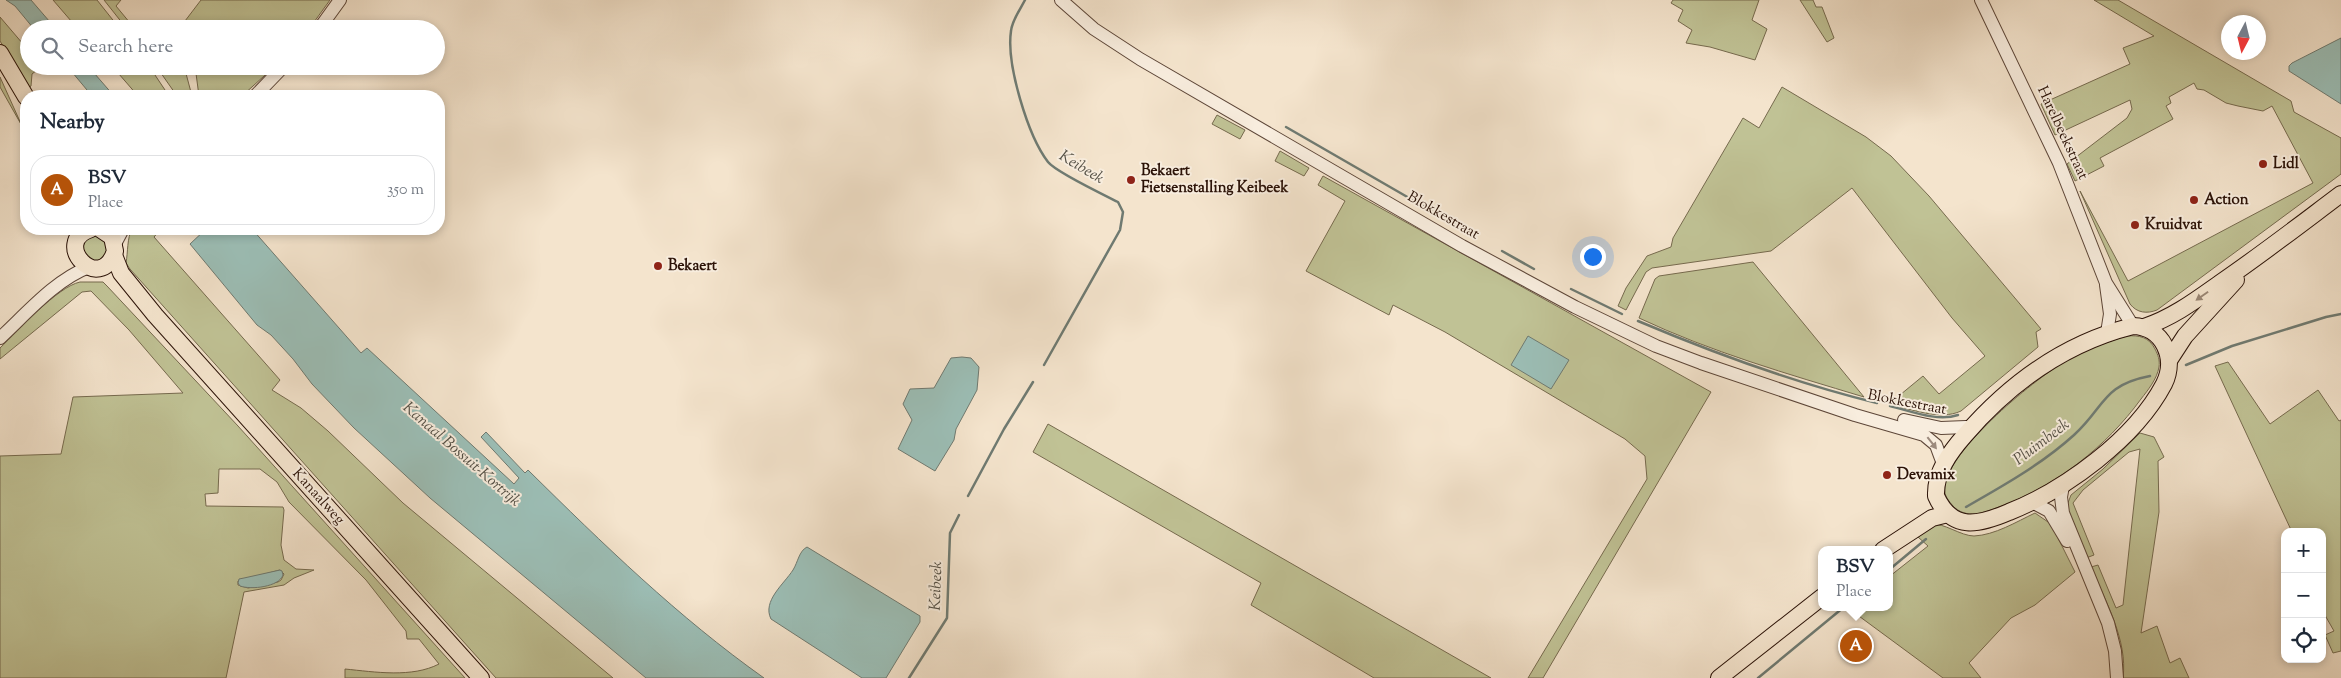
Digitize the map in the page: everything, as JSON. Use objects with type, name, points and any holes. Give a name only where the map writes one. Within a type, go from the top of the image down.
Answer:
[{"type":"main road","points":[[0,53],[22,90]]},
{"type":"main road","points":[[1888,546],[1933,504],[1936,496],[1937,479],[1944,464],[1970,429],[1994,404],[2027,376],[2068,351],[2107,333],[2138,327],[2170,317],[2256,258],[2341,194]]},
{"type":"main road","points":[[87,235],[76,245],[77,255],[81,262],[93,267],[109,263],[114,249],[112,237],[107,235]]},
{"type":"main road","name":"Kanaalweg","points":[[114,249],[121,274],[155,315],[481,678]]},
{"type":"main road","points":[[1936,496],[1948,514],[1957,520],[1975,523],[1996,518],[2062,486],[2110,448],[2143,413],[2164,384],[2170,358],[2185,336],[2256,258]]},
{"type":"main road","name":"Kanaalweg","points":[[93,267],[115,280],[155,315]]},
{"type":"main road","points":[[2138,327],[2162,341],[2170,358]]},
{"type":"main road","points":[[1889,546],[1932,518],[1948,514]]},
{"type":"main road","points":[[1719,678],[1818,600]]},
{"type":"street","points":[[326,20],[340,0]]},
{"type":"street","name":"Blokkestraat","points":[[1061,0],[1094,29],[1140,59],[1454,241],[1575,307],[1656,346],[1701,363],[1836,407],[1854,415],[1924,435],[1936,445],[1944,464]]},
{"type":"street","name":"Harelbeekstraat","points":[[1981,0],[2059,163],[2106,283],[2110,314],[2107,333]]},
{"type":"street","points":[[261,90],[275,75]]},
{"type":"street","points":[[114,249],[121,235]]},
{"type":"street","points":[[53,289],[77,255]]},
{"type":"street","points":[[0,338],[53,289],[77,271],[93,267]]},
{"type":"street","name":"Harelbeekstraat","points":[[2106,283],[2138,327]]},
{"type":"street","name":"Blokkestraat","points":[[1836,407],[1941,428],[1966,427],[1970,429]]},
{"type":"street","points":[[2062,486],[2061,497],[2064,513],[2113,638],[2117,678]]},
{"type":"street","points":[[2032,502],[2049,511],[2054,517],[2082,572],[2090,582]]},
{"type":"green space","points":[[53,0],[97,0],[113,20],[70,20]]},
{"type":"green space","points":[[104,0],[121,0],[116,6],[128,20],[120,20]]},
{"type":"green space","points":[[201,0],[330,0],[316,20],[186,20]]},
{"type":"green space","points":[[1673,0],[1759,0],[1752,20],[1767,29],[1755,60],[1710,47],[1686,43],[1692,30],[1678,21],[1683,10],[1671,3]]},
{"type":"green space","points":[[1800,0],[1813,0],[1816,7],[1822,7],[1834,38],[1827,42]]},
{"type":"green space","points":[[2094,0],[2118,0],[2291,101],[2294,112],[2341,138],[2341,174],[2157,310],[2150,312],[2139,311],[2130,304],[2080,191],[2128,281],[2313,183],[2272,106],[2263,111],[2226,103],[2204,90],[2197,89],[2194,83],[2169,97],[2171,103],[2166,106],[2173,119],[2100,158],[2104,166],[2075,181],[2067,164],[2127,118],[2132,109],[2130,100],[2055,135],[2041,104],[2130,64],[2123,48],[2154,36]]},
{"type":"green space","points":[[0,17],[20,40],[20,75],[0,41]]},
{"type":"green space","points":[[20,75],[32,75],[31,86],[28,88]]},
{"type":"green space","points":[[120,75],[155,75],[165,90],[133,90]]},
{"type":"green space","points":[[162,75],[186,75],[190,90],[173,90]]},
{"type":"green space","points":[[196,75],[265,75],[249,90],[198,90]]},
{"type":"green space","points":[[0,77],[20,122],[0,87]]},
{"type":"green space","points":[[1782,87],[1866,137],[1891,156],[1929,196],[2041,329],[2036,332],[2038,347],[1961,411],[1944,415],[1916,411],[1889,404],[1923,376],[1939,394],[1985,356],[1952,318],[1852,188],[1771,251],[1652,268],[1646,272],[1626,310],[1618,306],[1626,288],[1647,256],[1671,247],[1673,238],[1743,118],[1759,128]]},
{"type":"green space","points":[[1217,115],[1245,130],[1240,139],[1212,124]]},
{"type":"green space","points":[[1280,151],[1309,168],[1304,176],[1275,161]]},
{"type":"green space","points":[[1323,176],[1711,392],[1543,678],[1528,678],[1647,479],[1645,456],[1625,439],[1445,332],[1393,305],[1389,315],[1306,271],[1345,201],[1318,185]]},
{"type":"green space","points":[[102,235],[111,252],[92,265],[79,246],[83,238]]},
{"type":"green space","points":[[130,235],[156,235],[154,237],[280,380],[272,390],[301,408],[328,431],[403,503],[613,678],[496,678],[130,269],[126,263]]},
{"type":"green space","points":[[1753,262],[1864,397],[1722,352],[1639,318],[1655,279],[1659,276]]},
{"type":"green space","points":[[80,282],[103,282],[238,426],[465,678],[345,678],[345,669],[405,673],[439,664],[419,639],[407,639],[406,631],[366,580],[289,502],[277,482],[260,469],[219,469],[218,493],[205,494],[206,506],[283,507],[281,545],[284,560],[296,569],[314,570],[294,578],[284,585],[244,592],[226,678],[0,678],[0,456],[61,454],[73,397],[183,393],[129,330],[91,291],[82,292],[0,359],[0,348],[38,310],[60,292]],"holes":[[[280,570],[284,574],[278,582],[248,588],[238,585],[238,581]]]},
{"type":"green space","points":[[2127,336],[2147,339],[2153,345],[2158,355],[2159,367],[2149,388],[2112,433],[2079,463],[2061,476],[2022,497],[2002,506],[1973,514],[1961,512],[1955,508],[1945,493],[1947,477],[1957,459],[1991,420],[2032,384],[2064,362],[2095,347]]},
{"type":"green space","points":[[2228,362],[2270,424],[2318,390],[2339,421],[2341,420],[2341,651],[2333,653],[2326,637],[2326,635],[2334,631],[2326,617],[2326,528],[2290,528],[2215,366]]},
{"type":"green space","points":[[1048,424],[1491,678],[1374,678],[1251,605],[1261,583],[1033,452]]},
{"type":"green space","points":[[2140,433],[2154,437],[2164,457],[2158,461],[2159,512],[2141,633],[2157,626],[2170,663],[2180,658],[2189,678],[2123,678],[2124,664],[2119,635],[2091,567],[2098,565],[2116,608],[2123,605],[2140,449],[2129,452],[2083,490],[2073,503],[2094,555],[2086,558],[2066,508],[2071,495],[2103,469]]},
{"type":"green space","points":[[2035,513],[2051,524],[2075,572],[2035,605],[2011,618],[1969,663],[1981,678],[1943,678],[1852,611],[1893,611],[1893,574],[1928,546],[1918,537],[1934,525],[1942,525],[1963,534],[1974,536],[2005,528]]},
{"type":"water","points":[[6,0],[31,0],[48,20],[27,20],[15,6]]},
{"type":"water","points":[[2341,38],[2341,104],[2289,71],[2289,66]]},
{"type":"water","points":[[74,75],[96,75],[109,90],[87,90]]},
{"type":"water","name":"Kanaal Bossuit-Kortrijk","points":[[200,235],[257,235],[361,353],[367,348],[514,484],[519,478],[481,437],[486,432],[525,473],[528,470],[584,525],[671,605],[732,655],[764,678],[646,678],[430,498],[354,428],[312,384],[271,335],[257,325],[190,244]]},
{"type":"water","points":[[1528,336],[1569,360],[1551,389],[1511,365]]},
{"type":"water","points":[[951,358],[971,358],[979,367],[977,390],[956,429],[954,440],[935,471],[898,449],[912,420],[903,404],[910,389],[934,388]]},
{"type":"water","points":[[807,547],[920,616],[920,622],[886,678],[862,678],[771,619],[769,606],[775,593],[793,570],[802,551]]},
{"type":"water","points":[[280,570],[283,575],[271,585],[251,588],[240,586],[238,583],[239,579]]},
{"type":"waterway","name":"Keibeek","points":[[1025,0],[1013,23],[1010,45],[1015,80],[1033,135],[1048,162],[1060,171],[1118,202],[1123,212],[1120,230],[1044,365]]},
{"type":"waterway","points":[[1286,127],[1475,236]]},
{"type":"waterway","points":[[1502,251],[1534,269]]},
{"type":"waterway","points":[[1571,289],[1622,314]]},
{"type":"waterway","name":"Pluimbeek","points":[[2186,365],[2232,346],[2341,314]]},
{"type":"waterway","points":[[1638,321],[1756,367],[1877,403]]},
{"type":"waterway","name":"Pluimbeek","points":[[1966,507],[2022,474],[2062,446],[2084,425],[2113,391],[2134,380],[2150,376]]},
{"type":"waterway","name":"Keibeek","points":[[968,496],[1004,429],[1033,382]]},
{"type":"waterway","points":[[1890,406],[1933,417],[1958,415]]},
{"type":"waterway","name":"Keibeek","points":[[909,678],[947,618],[950,533],[959,515]]},
{"type":"waterway","name":"Pluimbeek","points":[[1893,566],[1926,539]]},
{"type":"waterway","name":"Pluimbeek","points":[[1758,678],[1839,611]]},
{"type":"place","name":"Lidl","points":[[2263,164]]},
{"type":"place","name":"Bekaert Fietsenstalling Keibeek","points":[[1131,180]]},
{"type":"place","name":"Action","points":[[2194,200]]},
{"type":"place","name":"Kruidvat","points":[[2135,225]]},
{"type":"place","name":"Bekaert","points":[[658,266]]},
{"type":"place","name":"Devamix","points":[[1887,475]]},
{"type":"place","name":"BSV","points":[[1856,646]]}]
